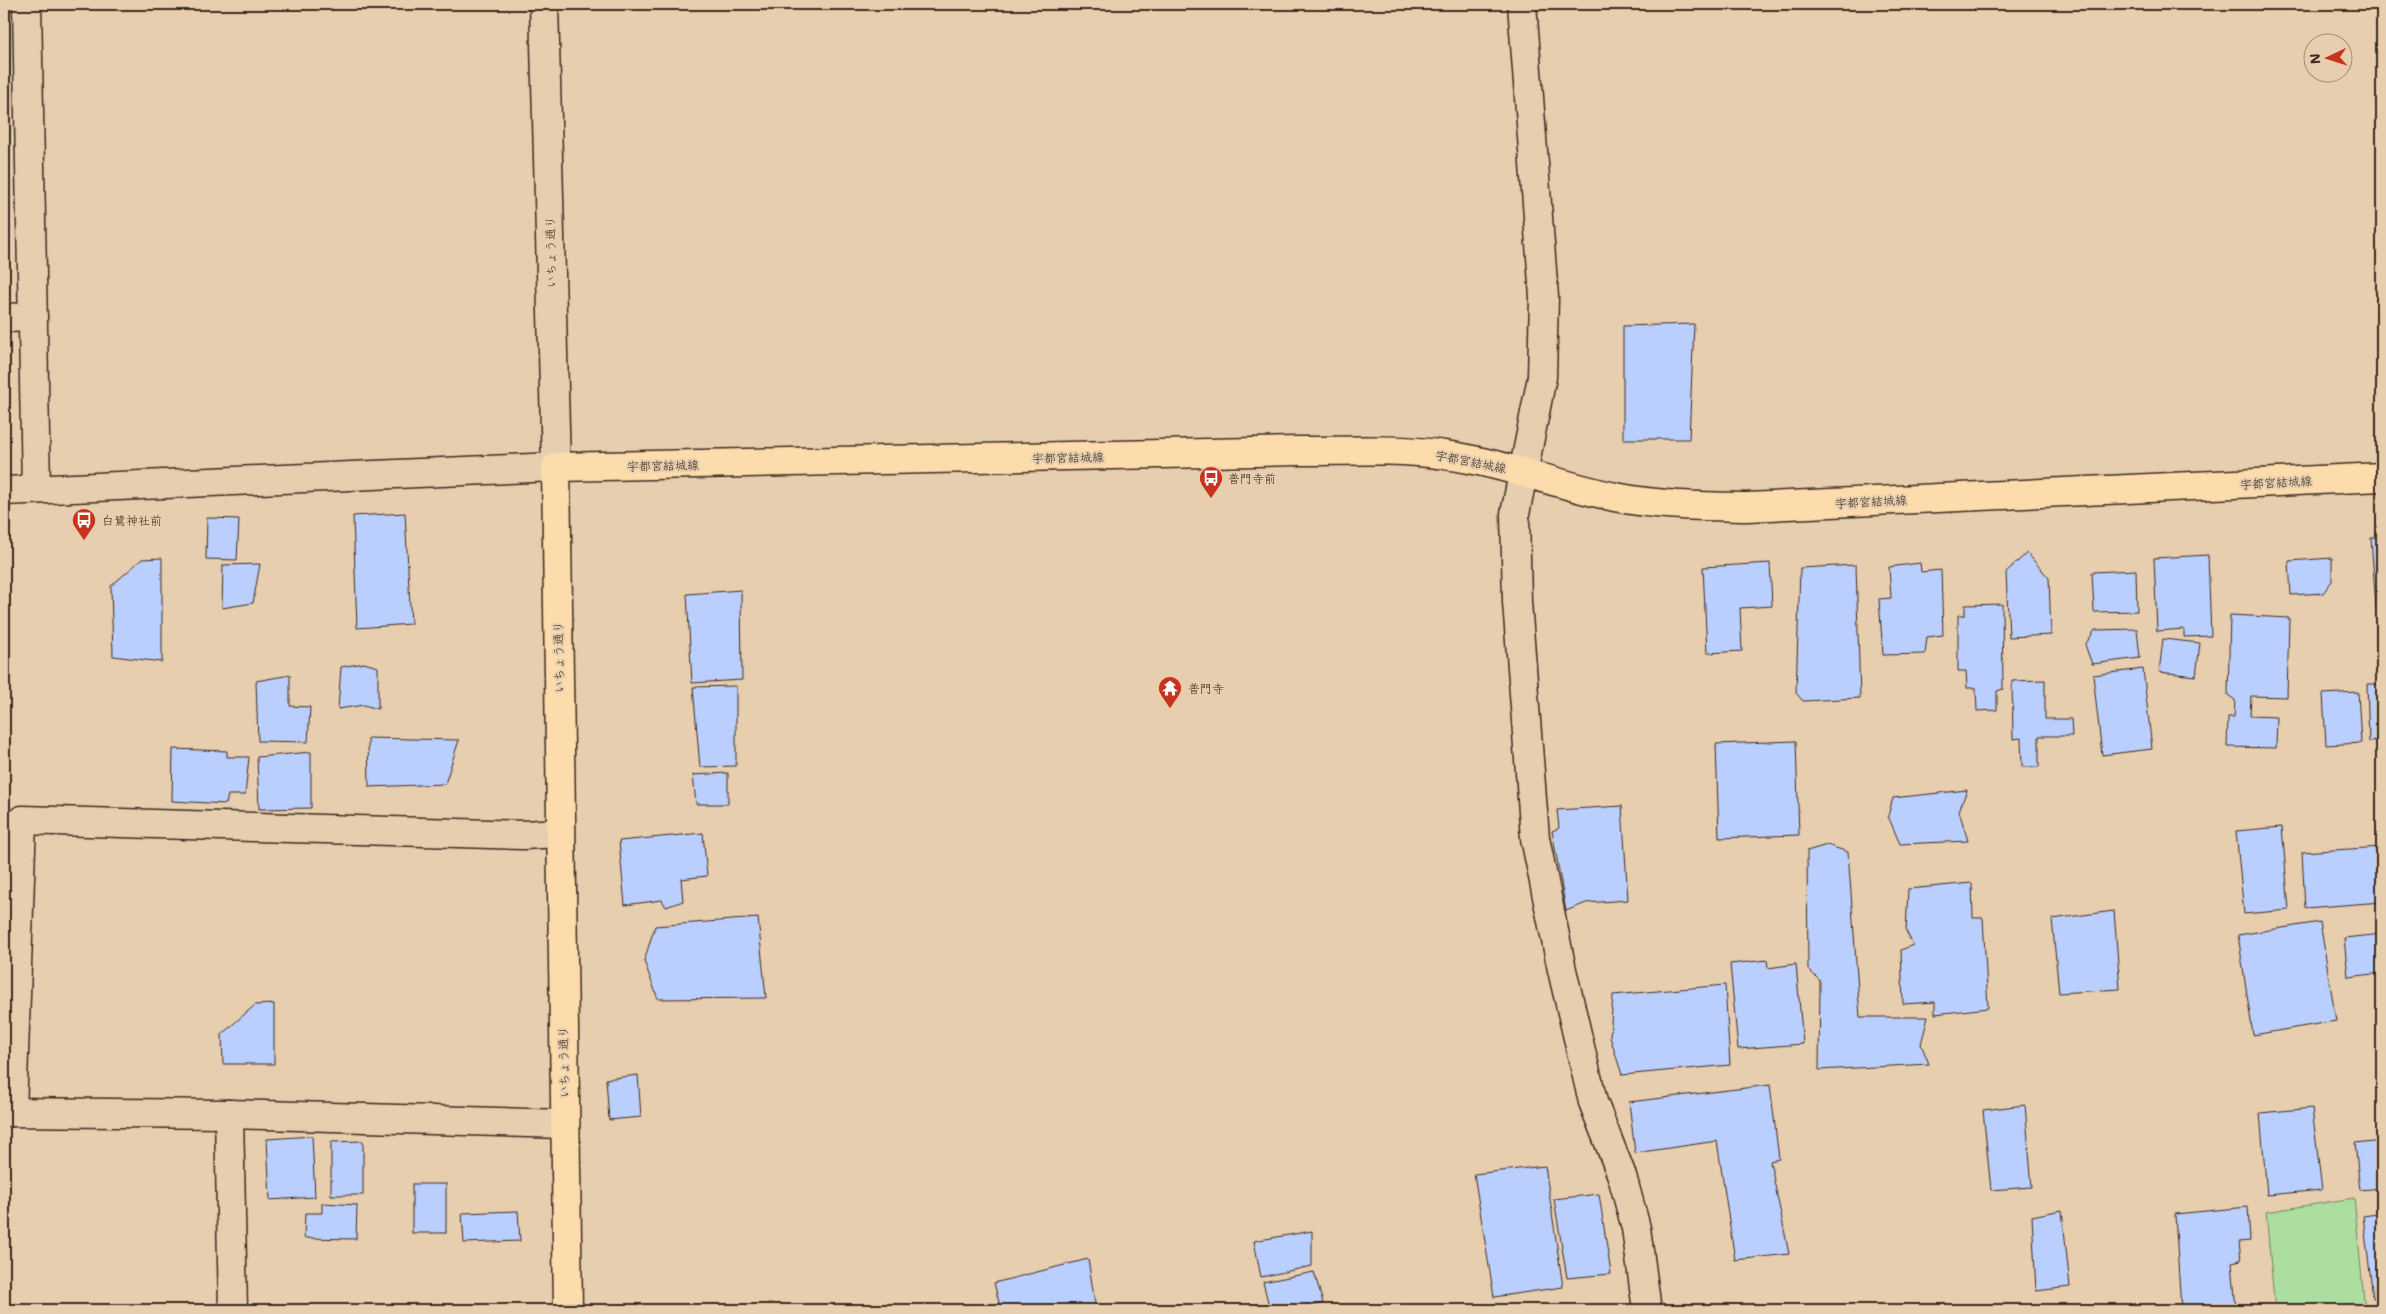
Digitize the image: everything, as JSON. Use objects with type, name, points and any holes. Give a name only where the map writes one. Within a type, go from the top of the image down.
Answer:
[{"type":"main road","name":"宇都宮結城線","points":[[556,467],[1297,451],[1410,451],[1469,459],[1612,496],[1647,502],[1678,506],[1747,507],[2382,477]]},
{"type":"main road","name":"いちょう通り","points":[[556,467],[568,1310]]},
{"type":"street","points":[[28,4],[36,489]]},
{"type":"street","name":"いちょう通り","points":[[544,4],[556,467]]},
{"type":"street","points":[[1522,4],[1544,296],[1542,377],[1521,472],[1515,514],[1517,602],[1535,838],[1562,970],[1594,1102],[1622,1176],[1636,1228],[1647,1310]]},
{"type":"street","points":[[4,318],[33,317]]},
{"type":"street","points":[[4,491],[556,467]]},
{"type":"street","points":[[560,833],[522,836],[22,820],[8,1112],[229,1114],[564,1124]]},
{"type":"street","points":[[229,1114],[232,1310]]},
{"type":"green space","points":[[2354,1198],[2365,1310],[2275,1310],[2266,1212]]},
{"type":"building","points":[[1694,324],[1689,439],[1623,439],[1623,326]]},
{"type":"building","points":[[405,513],[411,624],[357,628],[353,516]]},
{"type":"building","points":[[207,518],[239,519],[237,560],[206,559]]},
{"type":"building","points":[[2382,537],[2382,634],[2378,635],[2371,538]]},
{"type":"building","points":[[2027,553],[2049,578],[2051,635],[2009,637],[2006,572]]},
{"type":"building","points":[[2208,555],[2211,636],[2184,637],[2184,629],[2157,631],[2154,558]]},
{"type":"building","points":[[162,558],[162,662],[113,656],[111,586],[142,559]]},
{"type":"building","points":[[2332,558],[2332,581],[2323,593],[2291,595],[2289,561]]},
{"type":"building","points":[[1770,563],[1772,606],[1740,608],[1742,651],[1707,653],[1703,567]]},
{"type":"building","points":[[1920,563],[1921,572],[1941,570],[1943,635],[1927,637],[1925,654],[1883,655],[1879,599],[1891,598],[1889,567]]},
{"type":"building","points":[[260,564],[253,603],[222,608],[223,565]]},
{"type":"building","points":[[1856,565],[1860,698],[1803,701],[1796,693],[1800,568]]},
{"type":"building","points":[[2136,570],[2137,611],[2094,612],[2092,572]]},
{"type":"building","points":[[741,590],[742,680],[692,683],[687,594]]},
{"type":"building","points":[[2002,604],[2003,689],[1997,691],[1997,710],[1977,711],[1976,688],[1967,688],[1966,671],[1958,671],[1958,615],[1965,615],[1965,605]]},
{"type":"building","points":[[2230,615],[2289,618],[2287,697],[2251,696],[2250,716],[2277,717],[2276,748],[2227,747],[2228,717],[2234,717],[2235,700],[2228,695]]},
{"type":"building","points":[[2137,629],[2140,658],[2092,664],[2085,645],[2095,630]]},
{"type":"building","points":[[2163,639],[2200,643],[2196,676],[2159,672]]},
{"type":"building","points":[[364,663],[378,667],[378,709],[364,705],[338,709],[341,667]]},
{"type":"building","points":[[2143,669],[2152,749],[2102,755],[2093,675]]},
{"type":"building","points":[[290,675],[290,706],[310,707],[308,742],[258,741],[256,681]]},
{"type":"building","points":[[2045,680],[2045,719],[2071,719],[2072,736],[2039,736],[2039,767],[2022,767],[2021,738],[2013,739],[2012,681]]},
{"type":"building","points":[[2367,684],[2382,684],[2382,741],[2369,742]]},
{"type":"building","points":[[736,686],[736,766],[700,767],[693,687]]},
{"type":"building","points":[[2358,692],[2361,743],[2326,745],[2323,694]]},
{"type":"building","points":[[368,738],[459,740],[445,784],[369,787]]},
{"type":"building","points":[[1796,741],[1799,835],[1719,838],[1716,744]]},
{"type":"building","points":[[173,749],[227,751],[227,757],[249,757],[245,795],[228,795],[226,804],[172,801]]},
{"type":"building","points":[[311,752],[311,808],[259,809],[257,757]]},
{"type":"building","points":[[728,773],[728,804],[696,804],[693,775]]},
{"type":"building","points":[[1967,790],[1959,811],[1968,841],[1900,844],[1888,816],[1893,798]]},
{"type":"building","points":[[1622,806],[1628,900],[1586,903],[1566,911],[1552,831],[1559,828],[1557,810]]},
{"type":"building","points":[[2282,827],[2289,910],[2244,914],[2236,831]]},
{"type":"building","points":[[703,833],[707,876],[681,879],[683,901],[666,907],[662,900],[625,905],[619,841]]},
{"type":"building","points":[[1827,845],[1848,852],[1860,1017],[1928,1017],[1921,1044],[1929,1064],[1819,1070],[1820,981],[1808,969],[1807,851]]},
{"type":"building","points":[[2382,847],[2382,902],[2305,908],[2302,852]]},
{"type":"building","points":[[1972,883],[1973,918],[1983,918],[1988,1008],[1935,1014],[1935,1002],[1903,1004],[1901,950],[1913,945],[1906,931],[1908,889]]},
{"type":"building","points":[[2114,911],[2120,989],[2059,993],[2052,919]]},
{"type":"building","points":[[758,918],[766,998],[658,999],[644,961],[655,926]]},
{"type":"building","points":[[2320,922],[2336,1021],[2253,1035],[2238,935]]},
{"type":"building","points":[[2382,934],[2382,973],[2348,977],[2344,938]]},
{"type":"building","points":[[1767,960],[1768,968],[1796,964],[1803,1044],[1738,1049],[1730,964]]},
{"type":"building","points":[[1725,985],[1730,1065],[1622,1075],[1610,1037],[1613,995]]},
{"type":"building","points":[[274,1004],[274,1064],[223,1064],[222,1034],[255,1005]]},
{"type":"building","points":[[638,1075],[641,1117],[609,1120],[606,1079]]},
{"type":"building","points":[[1770,1085],[1779,1159],[1770,1161],[1789,1254],[1735,1260],[1717,1141],[1635,1153],[1629,1102]]},
{"type":"building","points":[[2025,1105],[2032,1187],[1991,1190],[1983,1110]]},
{"type":"building","points":[[2312,1108],[2322,1190],[2267,1195],[2260,1113]]},
{"type":"building","points":[[312,1136],[315,1197],[270,1200],[267,1139]]},
{"type":"building","points":[[2382,1140],[2382,1188],[2360,1190],[2355,1143]]},
{"type":"building","points":[[363,1141],[363,1195],[331,1195],[331,1142]]},
{"type":"building","points":[[1545,1166],[1563,1287],[1494,1297],[1474,1174]]},
{"type":"building","points":[[412,1184],[446,1184],[446,1233],[412,1233]]},
{"type":"building","points":[[1599,1194],[1611,1274],[1567,1278],[1554,1199]]},
{"type":"building","points":[[322,1203],[357,1205],[356,1239],[304,1238],[305,1213],[322,1213]]},
{"type":"building","points":[[2248,1207],[2250,1241],[2239,1242],[2241,1260],[2232,1262],[2236,1310],[2181,1310],[2175,1214]]},
{"type":"building","points":[[2062,1210],[2070,1287],[2036,1291],[2032,1216]]},
{"type":"building","points":[[518,1211],[520,1241],[464,1243],[462,1213]]},
{"type":"building","points":[[2377,1214],[2378,1221],[2382,1221],[2382,1310],[2379,1297],[2373,1298],[2363,1216]]},
{"type":"building","points":[[1312,1231],[1312,1266],[1261,1277],[1254,1241]]},
{"type":"building","points":[[1088,1259],[1096,1310],[1001,1310],[994,1283]]},
{"type":"building","points":[[1314,1272],[1323,1303],[1295,1310],[1270,1310],[1263,1282]]},
{"type":"place","name":"普門寺前","points":[[1211,499]]},
{"type":"place","name":"白鷺神社前","points":[[84,541]]},
{"type":"place","name":"普門寺","points":[[1170,709]]}]
